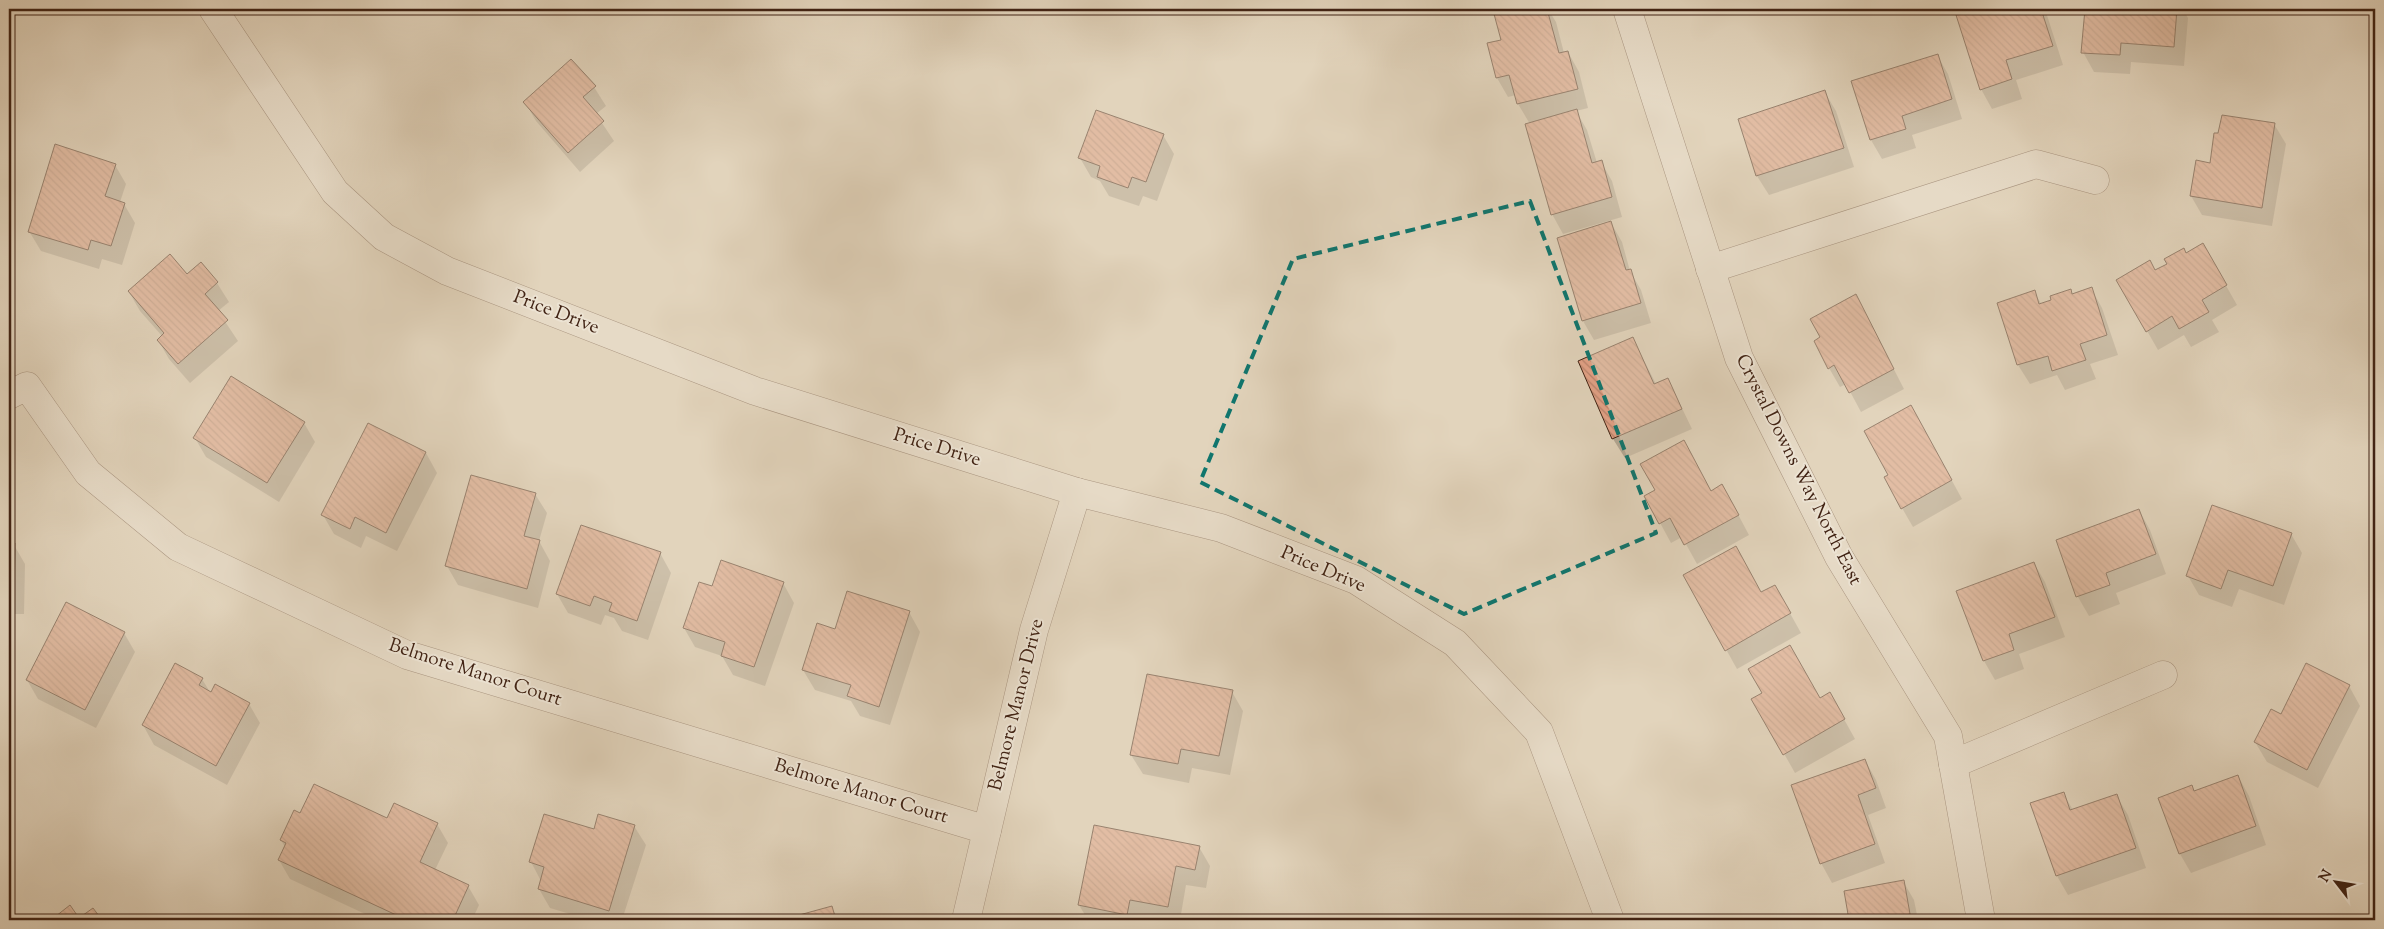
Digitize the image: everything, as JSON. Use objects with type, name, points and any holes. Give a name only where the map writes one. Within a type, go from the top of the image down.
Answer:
[{"type":"street","name":"Price Drive","points":[[213,9],[335,192],[384,237],[447,271],[755,391],[1077,492],[1221,528],[1356,580],[1456,643],[1539,732],[1610,920]]},
{"type":"street","name":"Crystal Downs Way North East","points":[[1627,9],[1739,358],[1839,557],[1948,736],[1981,920]]},
{"type":"street","points":[[1710,269],[2036,164],[2095,180]]},
{"type":"street","name":"Belmore Manor Court","points":[[9,394],[27,386],[88,473],[178,547],[407,655],[987,830]]},
{"type":"street","name":"Belmore Manor Drive","points":[[966,920],[1034,630],[1077,492]]},
{"type":"street","points":[[1953,764],[2163,675]]},
{"type":"highlighted area","points":[[1530,201],[1656,533],[1464,614],[1200,482],[1293,259]]},
{"type":"building","points":[[1514,9],[1547,9],[1559,53],[1568,51],[1578,89],[1517,104],[1509,75],[1496,78],[1487,43],[1501,40],[1494,14]]},
{"type":"building","points":[[1975,9],[2041,9],[2053,46],[2006,60],[2012,79],[1980,90],[1956,15]]},
{"type":"building","points":[[2085,9],[2177,9],[2174,47],[2121,43],[2120,55],[2081,53]]},
{"type":"building","points":[[1938,54],[1952,99],[1902,116],[1906,129],[1870,140],[1851,81]]},
{"type":"building","points":[[571,59],[596,86],[583,97],[604,121],[568,153],[523,102]]},
{"type":"building","points":[[1825,90],[1844,148],[1756,176],[1738,119]]},
{"type":"building","points":[[1577,109],[1592,163],[1602,160],[1612,197],[1551,215],[1525,124]]},
{"type":"building","points":[[1096,110],[1164,134],[1146,182],[1132,177],[1128,188],[1097,177],[1100,166],[1078,158]]},
{"type":"building","points":[[2222,115],[2275,123],[2262,208],[2190,196],[2196,160],[2210,163],[2214,133],[2218,133]]},
{"type":"building","points":[[55,144],[116,164],[105,196],[125,203],[111,246],[91,240],[88,250],[28,232]]},
{"type":"building","points":[[1611,221],[1626,270],[1631,269],[1641,303],[1582,321],[1557,238]]},
{"type":"building","points":[[2203,243],[2227,285],[2202,300],[2209,312],[2179,329],[2172,316],[2146,332],[2116,280],[2150,260],[2155,270],[2167,264],[2164,259],[2184,248],[2186,253]]},
{"type":"building","points":[[170,254],[187,274],[201,262],[218,282],[205,294],[228,320],[178,364],[157,340],[164,333],[128,291]]},
{"type":"building","points":[[2092,287],[2107,335],[2080,344],[2086,360],[2052,371],[2048,356],[2017,365],[1997,303],[2035,290],[2039,304],[2051,300],[2050,296],[2071,289],[2072,294]]},
{"type":"building","points":[[1856,294],[1894,369],[1849,393],[1834,365],[1828,369],[1814,341],[1820,337],[1810,319]]},
{"type":"building","points":[[1633,337],[1654,384],[1668,378],[1682,409],[1612,439],[1578,361]]},
{"type":"building","points":[[231,376],[305,422],[267,483],[193,438]]},
{"type":"building","points":[[1911,405],[1952,480],[1901,509],[1884,477],[1888,475],[1864,431]]},
{"type":"building","points":[[368,423],[426,452],[386,533],[355,517],[350,529],[321,515]]},
{"type":"building","points":[[1684,440],[1711,491],[1722,484],[1739,515],[1684,545],[1670,518],[1659,524],[1644,496],[1655,490],[1640,464]]},
{"type":"building","points":[[471,475],[536,493],[524,536],[540,540],[527,589],[445,566]]},
{"type":"building","points":[[2212,505],[2292,533],[2273,586],[2228,570],[2221,589],[2186,576]]},
{"type":"building","points":[[2139,509],[2156,554],[2106,573],[2110,585],[2076,597],[2056,540]]},
{"type":"building","points":[[581,525],[661,552],[637,621],[609,611],[612,603],[594,596],[590,606],[556,594]]},
{"type":"building","points":[[9,543],[15,543],[14,595],[9,595]]},
{"type":"building","points":[[1736,546],[1761,592],[1775,585],[1791,613],[1725,651],[1683,575]]},
{"type":"building","points":[[721,560],[784,582],[754,667],[721,656],[725,642],[683,628],[699,582],[712,586]]},
{"type":"building","points":[[2034,562],[2055,617],[2009,634],[2014,650],[1983,661],[1956,591]]},
{"type":"building","points":[[847,591],[910,611],[879,707],[847,696],[851,685],[802,670],[817,623],[835,629]]},
{"type":"building","points":[[66,602],[125,632],[85,710],[26,680]]},
{"type":"building","points":[[1790,645],[1820,698],[1830,692],[1845,719],[1783,755],[1751,699],[1762,693],[1748,669]]},
{"type":"building","points":[[175,663],[203,678],[199,685],[211,692],[215,684],[250,703],[216,766],[142,725]]},
{"type":"building","points":[[2306,663],[2350,685],[2307,770],[2254,742],[2271,709],[2281,714]]},
{"type":"building","points":[[1147,674],[1233,690],[1219,756],[1181,749],[1178,764],[1130,755]]},
{"type":"building","points":[[1865,759],[1876,788],[1858,795],[1875,844],[1820,864],[1791,785]]},
{"type":"building","points":[[2238,775],[2256,826],[2179,854],[2158,798],[2192,785],[2194,791]]},
{"type":"building","points":[[314,784],[387,818],[394,803],[438,823],[420,862],[469,885],[453,920],[407,920],[278,860],[286,843],[280,840],[294,810],[300,813]]},
{"type":"building","points":[[2064,792],[2070,810],[2117,794],[2136,848],[2056,876],[2030,803]]},
{"type":"building","points":[[544,814],[594,829],[598,814],[635,825],[609,911],[538,889],[544,867],[529,862]]},
{"type":"building","points":[[1094,825],[1200,846],[1195,870],[1176,866],[1168,907],[1130,900],[1127,915],[1078,905]]},
{"type":"building","points":[[1904,880],[1910,914],[1901,916],[1902,920],[1849,920],[1844,891]]},
{"type":"building","points":[[70,905],[79,918],[93,908],[102,920],[51,920]]},
{"type":"building","points":[[832,906],[836,920],[781,920]]}]
